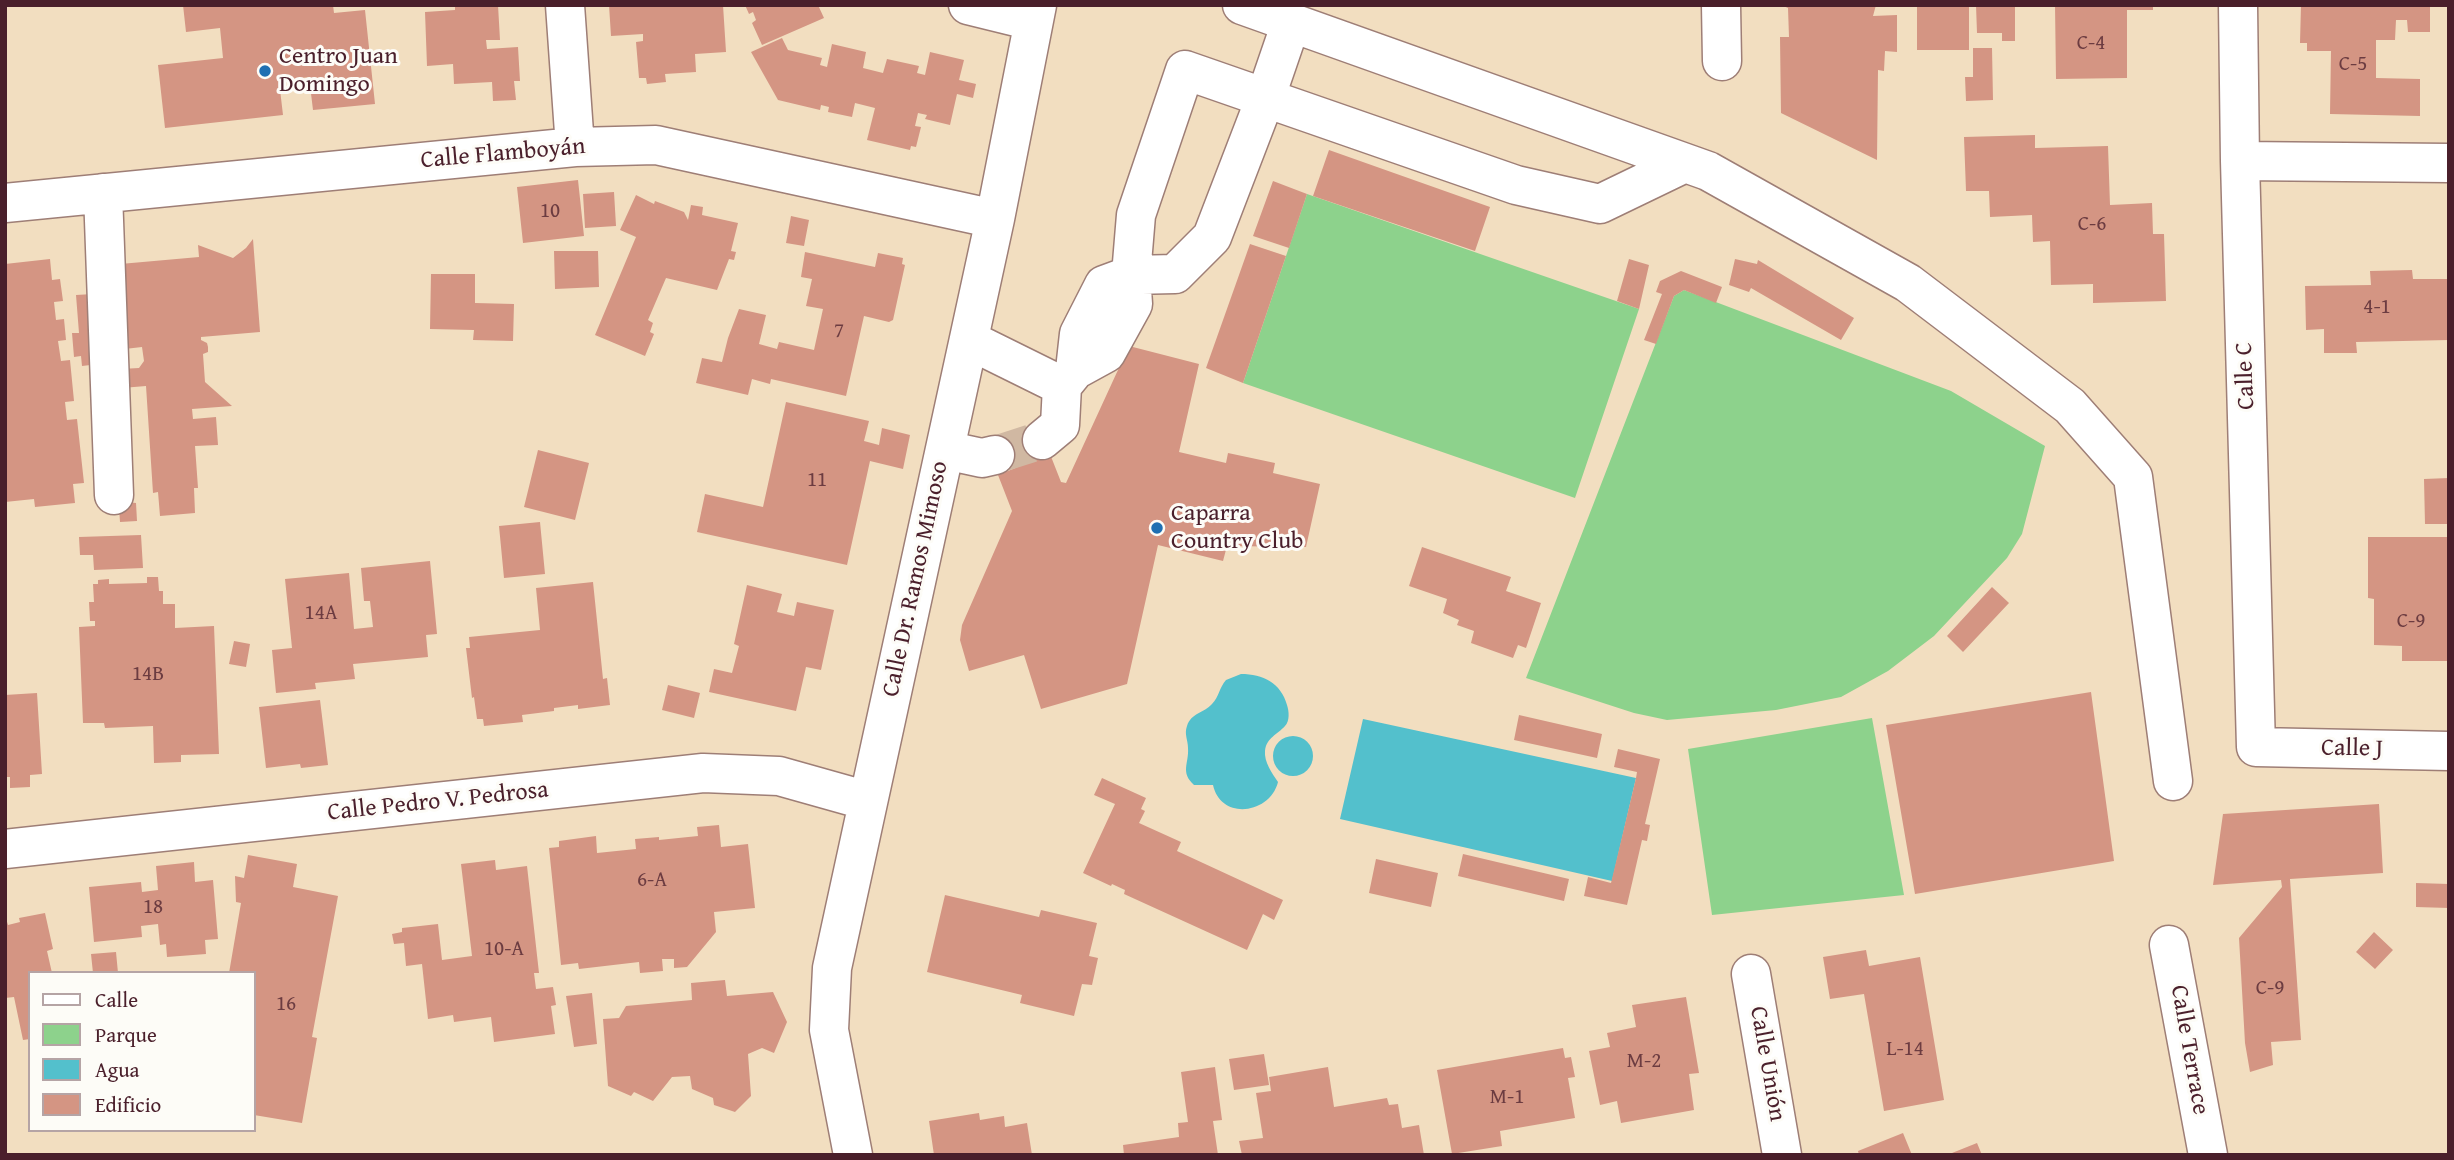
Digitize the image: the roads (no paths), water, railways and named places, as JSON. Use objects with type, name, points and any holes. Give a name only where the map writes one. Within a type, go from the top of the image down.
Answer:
[{"type":"street","points":[[565,5],[575,146]]},
{"type":"street","points":[[968,5],[1035,13]]},
{"type":"street","points":[[1242,5],[1708,171],[1908,283],[2070,406],[2133,477],[2174,781]]},
{"type":"street","points":[[1721,5],[1723,61]]},
{"type":"street","name":"Calle C","points":[[2238,5],[2256,747]]},
{"type":"street","name":"Calle Dr. Ramos Mimoso","points":[[853,1155],[829,1030],[832,968],[995,219],[1035,13]]},
{"type":"street","points":[[1131,275],[1175,274],[1212,237],[1291,23]]},
{"type":"street","points":[[1042,440],[1060,425],[1069,378],[1105,353],[1133,304],[1131,275],[1136,215],[1185,71],[1516,185],[1600,204],[1685,163]]},
{"type":"street","name":"Calle Flamboyán","points":[[5,203],[575,146],[656,145],[995,219]]},
{"type":"street","points":[[2240,161],[2449,163]]},
{"type":"street","points":[[103,193],[114,495]]},
{"type":"street","points":[[969,340],[1069,378]]},
{"type":"street","points":[[945,450],[982,458],[995,455]]},
{"type":"street","name":"Calle J","points":[[2256,747],[2449,751]]},
{"type":"street","name":"Calle Pedro V. Pedrosa","points":[[5,849],[703,773],[779,776],[868,801]]},
{"type":"street","name":"Calle Terrace","points":[[2169,945],[2208,1155]]},
{"type":"street","name":"Calle Unión","points":[[1752,974],[1782,1155]]},
{"type":"water","points":[[1241,674],[1270,681],[1284,697],[1289,713],[1287,724],[1270,739],[1266,747],[1267,763],[1278,782],[1273,793],[1256,807],[1245,809],[1225,804],[1218,797],[1213,785],[1194,785],[1186,772],[1186,732],[1189,722],[1212,704],[1226,680]]},
{"type":"water","points":[[1363,719],[1636,778],[1612,881],[1340,819]]},
{"type":"water","points":[[1293,736],[1301,737],[1307,742],[1312,748],[1312,764],[1307,770],[1301,775],[1293,776],[1285,775],[1279,770],[1274,764],[1273,756],[1274,748],[1279,742],[1285,737]]},
{"type":"tunnel","points":[[995,455],[1042,440]]},
{"type":"place","name":"Centro Juan Domingo","points":[[265,71]]},
{"type":"place","name":"Caparra Country Club","points":[[1157,528]]}]
